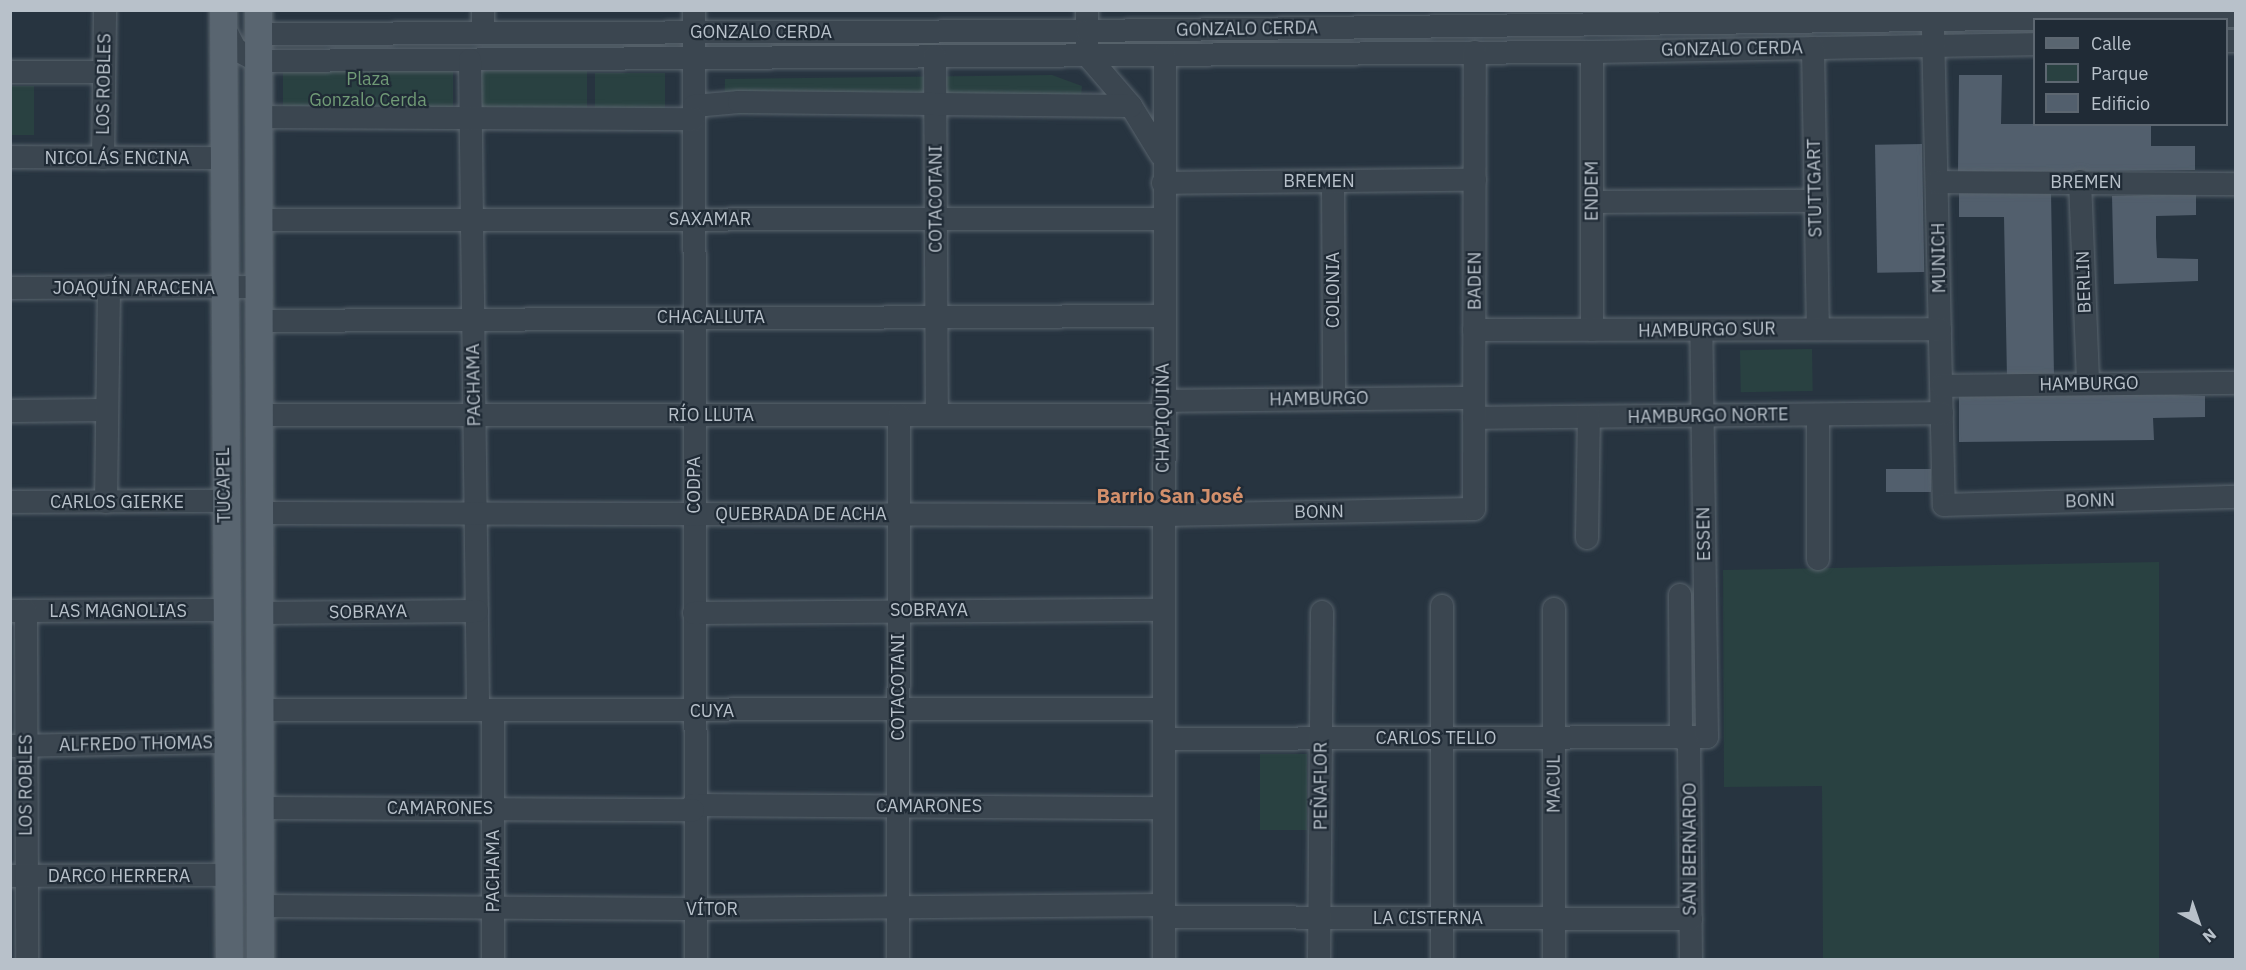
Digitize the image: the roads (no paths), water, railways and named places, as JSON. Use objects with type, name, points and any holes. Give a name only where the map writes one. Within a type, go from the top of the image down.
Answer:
[{"type":"main road","name":"TUCAPEL","points":[[223,18],[222,288],[229,960]]},
{"type":"main road","name":"TUCAPEL","points":[[258,22],[260,960]]},
{"type":"street","name":"LOS ROBLES","points":[[103,158],[105,10]]},
{"type":"street","name":"GONZALO CERDA","points":[[258,22],[1087,21],[1933,15],[2235,16]]},
{"type":"street","name":"MUNICH","points":[[1933,15],[1944,505]]},
{"type":"street","points":[[1669,17],[1670,51]]},
{"type":"street","points":[[223,18],[235,49],[258,61]]},
{"type":"street","name":"CODPA","points":[[694,21],[693,909],[696,960]]},
{"type":"street","points":[[1087,21],[1087,55],[1131,106],[1163,159]]},
{"type":"street","name":"GONZALO CERDA","points":[[258,61],[1592,52],[2033,44]]},
{"type":"street","name":"STUTTGART","points":[[1813,48],[1818,328]]},
{"type":"street","name":"BADEN","points":[[1474,509],[1475,52]]},
{"type":"street","name":"ENDEM","points":[[1592,52],[1592,330]]},
{"type":"street","name":"CHAPIQUIÑA","points":[[1164,960],[1163,159],[1165,55]]},
{"type":"street","name":"COTACOTANI","points":[[935,56],[937,415]]},
{"type":"street","name":"PACHAMA","points":[[470,60],[477,610],[494,808],[493,960]]},
{"type":"street","points":[[10,72],[104,72]]},
{"type":"street","points":[[258,117],[471,117],[694,113],[739,102],[1131,106]]},
{"type":"street","name":"NICOLÁS ENCINA","points":[[10,157],[223,158]]},
{"type":"street","name":"BREMEN","points":[[1163,183],[1475,180]]},
{"type":"street","name":"COLONIA","points":[[1333,181],[1334,399]]},
{"type":"street","name":"BREMEN","points":[[1937,182],[2080,181],[2235,184]]},
{"type":"street","name":"BERLIN","points":[[2080,181],[2088,384]]},
{"type":"street","points":[[1592,202],[1816,201]]},
{"type":"street","name":"SAXAMAR","points":[[258,220],[1163,219]]},
{"type":"street","points":[[106,502],[109,287]]},
{"type":"street","name":"JOAQUÍN ARACENA","points":[[10,288],[258,287]]},
{"type":"street","name":"CHACALLUTA","points":[[258,321],[1163,316]]},
{"type":"street","name":"HAMBURGO SUR","points":[[1474,330],[1940,329]]},
{"type":"street","name":"ESSEN","points":[[1692,738],[1702,416],[1701,330]]},
{"type":"street","name":"HAMBURGO","points":[[1941,386],[2235,383]]},
{"type":"street","name":"HAMBURGO","points":[[1163,408],[1334,399],[1474,408]]},
{"type":"street","name":"RÍO LLUTA","points":[[258,415],[937,415],[1163,408]]},
{"type":"street","name":"HAMBURGO NORTE","points":[[1474,408],[1589,417],[1942,413]]},
{"type":"street","points":[[10,411],[107,410]]},
{"type":"street","name":"COTACOTANI","points":[[898,960],[899,415]]},
{"type":"street","points":[[1818,415],[1818,559]]},
{"type":"street","points":[[1587,538],[1589,417]]},
{"type":"street","name":"BONN","points":[[1944,505],[2235,497]]},
{"type":"street","name":"CARLOS GIERKE","points":[[10,502],[224,501]]},
{"type":"street","name":"BONN","points":[[1164,515],[1474,509]]},
{"type":"street","name":"QUEBRADA DE ACHA","points":[[258,513],[1164,515]]},
{"type":"street","name":"SAN BERNARDO","points":[[1680,595],[1692,738],[1691,960]]},
{"type":"street","points":[[1442,606],[1442,960]]},
{"type":"street","name":"SOBRAYA","points":[[694,613],[898,609],[1164,610]]},
{"type":"street","name":"MACUL","points":[[1554,609],[1554,960]]},
{"type":"street","name":"LAS MAGNOLIAS","points":[[18,611],[225,610]]},
{"type":"street","name":"SOBRAYA","points":[[259,613],[477,610]]},
{"type":"street","name":"LOS ROBLES","points":[[18,611],[18,876],[27,960]]},
{"type":"street","name":"PEÑAFLOR","points":[[1320,960],[1322,612]]},
{"type":"street","name":"CUYA","points":[[259,710],[1164,709]]},
{"type":"street","name":"CARLOS TELLO","points":[[1164,739],[1692,738]]},
{"type":"street","name":"ALFREDO THOMAS","points":[[18,746],[226,742]]},
{"type":"street","name":"CAMARONES","points":[[260,808],[898,806],[1164,808]]},
{"type":"street","name":"DARCO HERRERA","points":[[18,876],[228,875]]},
{"type":"street","name":"VÍTOR","points":[[260,906],[693,909],[898,907],[1164,911]]},
{"type":"street","name":"LA CISTERNA","points":[[1164,911],[1320,917],[1691,918]]},
{"type":"district","name":"Barrio San José","points":[[1170,495]]},
{"type":"park label","name":"Plaza Gonzalo Cerda","points":[[368,90]]}]
